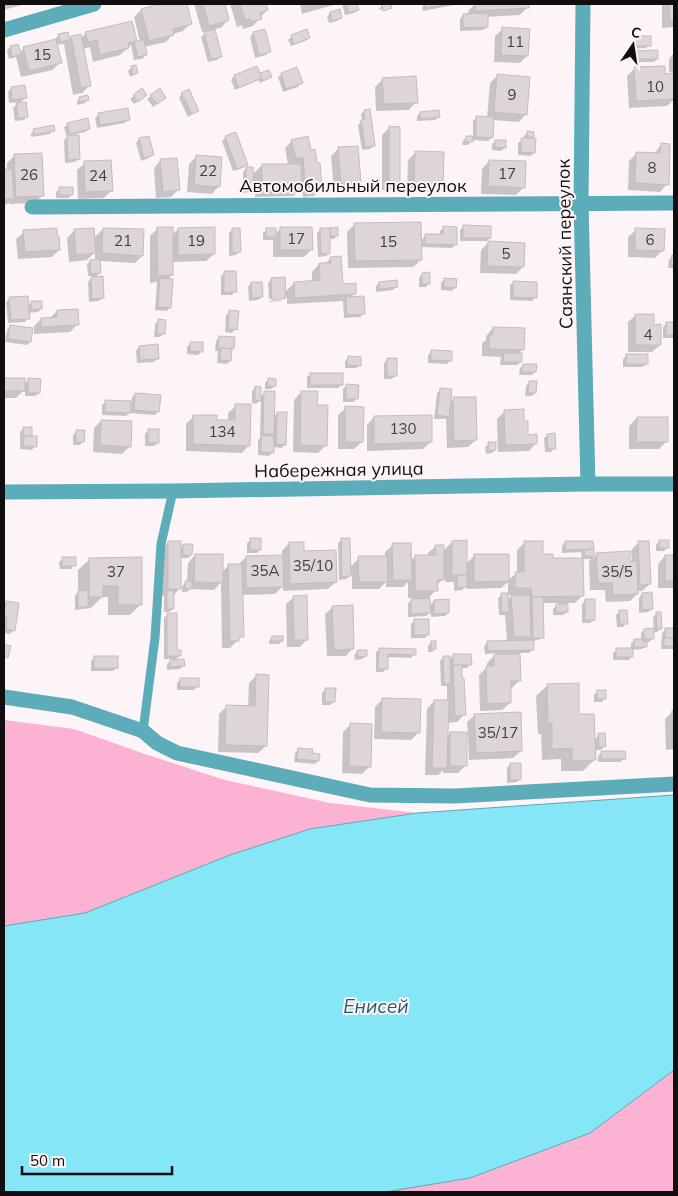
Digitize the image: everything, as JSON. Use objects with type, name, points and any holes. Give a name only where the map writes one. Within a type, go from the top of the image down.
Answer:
[{"type":"street","points":[[4,30],[94,4]]},
{"type":"street","name":"Саянский переулок","points":[[583,4],[581,203],[588,484]]},
{"type":"street","name":"Автомобильный переулок","points":[[32,207],[674,203]]},
{"type":"street","name":"Набережная улица","points":[[4,492],[174,492],[674,484]]},
{"type":"street","points":[[4,697],[72,708],[143,731],[157,743],[177,753],[370,795],[455,796],[674,784]]},
{"type":"lane","points":[[143,731],[155,638],[161,544],[174,492]]},
{"type":"shaded area","points":[[4,720],[74,729],[225,780],[330,803],[417,813],[310,829],[230,855],[85,913],[4,926]]},
{"type":"shaded area","points":[[674,1070],[674,1192],[385,1192],[470,1178],[590,1133]]},
{"type":"water","name":"Енисей","points":[[674,795],[674,1070],[590,1133],[470,1178],[385,1192],[4,1192],[4,926],[85,913],[230,855],[310,829],[417,813]]},
{"type":"building","points":[[159,4],[187,4],[192,24],[173,29],[174,35],[149,41],[141,9]]},
{"type":"building","points":[[203,4],[225,4],[229,20],[209,26]]},
{"type":"building","points":[[240,4],[266,4],[268,10],[260,13],[262,19],[251,22],[250,19],[245,20]]},
{"type":"building","points":[[346,4],[357,4],[359,10],[349,13]]},
{"type":"building","points":[[382,4],[391,4],[392,8],[383,11]]},
{"type":"building","points":[[425,4],[450,4],[426,8]]},
{"type":"building","points":[[475,4],[529,4],[529,8],[476,11]]},
{"type":"building","points":[[669,4],[674,4],[674,21],[670,21]]},
{"type":"building","points":[[340,9],[342,18],[332,21],[330,12]]},
{"type":"building","points":[[488,13],[488,27],[463,28],[463,14]]},
{"type":"building","points":[[132,21],[137,41],[128,43],[129,48],[100,55],[97,40],[88,42],[85,32]]},
{"type":"building","points":[[502,27],[530,29],[528,56],[501,55]]},
{"type":"building","points":[[215,29],[222,57],[211,59],[204,32]]},
{"type":"building","points":[[265,29],[271,52],[259,55],[253,32]]},
{"type":"building","points":[[307,29],[310,38],[294,44],[291,35]]},
{"type":"building","points":[[68,32],[70,40],[60,42],[58,34]]},
{"type":"building","points":[[81,34],[91,86],[81,88],[71,36]]},
{"type":"building","points":[[636,36],[651,36],[651,46],[636,46]]},
{"type":"building","points":[[56,39],[62,63],[29,71],[23,47]]},
{"type":"building","points":[[144,40],[147,55],[138,57],[134,42]]},
{"type":"building","points":[[18,44],[21,54],[12,57],[10,46]]},
{"type":"building","points":[[658,50],[658,59],[635,59],[635,51]]},
{"type":"building","points":[[136,65],[138,73],[133,75],[131,66]]},
{"type":"building","points":[[257,66],[262,78],[239,88],[234,75]]},
{"type":"building","points":[[665,66],[665,74],[674,73],[674,99],[636,101],[634,67]]},
{"type":"building","points":[[297,67],[303,83],[286,89],[281,73]]},
{"type":"building","points":[[269,70],[272,77],[263,81],[260,73]]},
{"type":"building","points":[[497,74],[530,77],[527,115],[494,112]]},
{"type":"building","points":[[416,76],[418,103],[384,104],[382,78]]},
{"type":"building","points":[[25,85],[27,98],[12,100],[11,87]]},
{"type":"building","points":[[142,88],[147,95],[138,102],[133,95]]},
{"type":"building","points":[[160,88],[166,98],[157,104],[150,95]]},
{"type":"building","points":[[189,89],[199,111],[192,114],[181,93]]},
{"type":"building","points":[[88,95],[89,100],[80,102],[79,97]]},
{"type":"building","points":[[26,102],[28,117],[18,118],[16,103]]},
{"type":"building","points":[[128,108],[130,120],[100,125],[98,113]]},
{"type":"building","points":[[370,109],[375,146],[365,147],[361,120],[365,119],[364,110]]},
{"type":"building","points":[[439,110],[440,117],[420,119],[420,112]]},
{"type":"building","points":[[476,116],[494,117],[493,138],[476,137]]},
{"type":"building","points":[[88,118],[90,129],[70,134],[67,123]]},
{"type":"building","points":[[54,125],[55,131],[34,135],[33,129]]},
{"type":"building","points":[[389,126],[400,127],[400,183],[389,183]]},
{"type":"building","points":[[527,131],[534,132],[534,137],[527,137]]},
{"type":"building","points":[[236,132],[248,165],[237,169],[225,136]]},
{"type":"building","points":[[67,135],[79,135],[80,159],[68,160]]},
{"type":"building","points":[[149,136],[154,155],[144,158],[139,138]]},
{"type":"building","points":[[308,136],[311,150],[315,149],[317,163],[320,163],[322,188],[310,190],[310,183],[305,183],[303,157],[296,159],[291,140]]},
{"type":"building","points":[[466,136],[473,136],[473,142],[465,142]]},
{"type":"building","points":[[521,138],[536,138],[535,153],[521,152]]},
{"type":"building","points":[[495,140],[506,140],[506,148],[495,147]]},
{"type":"building","points":[[661,143],[670,144],[669,185],[635,183],[636,152],[660,153]]},
{"type":"building","points":[[358,146],[361,182],[341,184],[338,147]]},
{"type":"building","points":[[415,151],[444,152],[443,185],[414,185]]},
{"type":"building","points":[[42,153],[44,196],[16,197],[14,154]]},
{"type":"building","points":[[196,155],[222,157],[220,187],[194,185]]},
{"type":"building","points":[[177,158],[180,190],[163,192],[160,159]]},
{"type":"building","points":[[111,160],[113,191],[85,192],[84,161]]},
{"type":"building","points":[[489,160],[526,161],[525,188],[488,186]]},
{"type":"building","points":[[262,164],[301,164],[302,189],[262,190]]},
{"type":"building","points":[[246,167],[253,167],[254,190],[246,190]]},
{"type":"building","points":[[4,169],[12,169],[14,199],[4,199]]},
{"type":"building","points":[[59,187],[73,187],[73,195],[59,195]]},
{"type":"building","points":[[421,222],[422,260],[355,261],[354,223]]},
{"type":"building","points":[[463,225],[491,226],[491,238],[463,238]]},
{"type":"building","points":[[443,226],[457,227],[457,245],[425,244],[425,234],[443,234]]},
{"type":"building","points":[[157,227],[173,227],[173,275],[158,276]]},
{"type":"building","points":[[215,227],[215,254],[178,255],[178,228]]},
{"type":"building","points":[[280,227],[312,227],[313,250],[280,250]]},
{"type":"building","points":[[338,227],[338,236],[330,236],[330,228]]},
{"type":"building","points":[[57,228],[60,250],[25,252],[23,230]]},
{"type":"building","points":[[94,228],[96,253],[76,255],[74,229]]},
{"type":"building","points":[[103,228],[144,229],[143,256],[102,253]]},
{"type":"building","points":[[232,228],[240,228],[241,252],[232,253]]},
{"type":"building","points":[[266,228],[276,228],[276,237],[266,237]]},
{"type":"building","points":[[320,228],[330,228],[330,254],[321,254]]},
{"type":"building","points":[[635,228],[665,229],[664,251],[635,250]]},
{"type":"building","points":[[488,241],[525,243],[524,267],[487,266]]},
{"type":"building","points":[[672,255],[674,255],[674,265],[671,265]]},
{"type":"building","points":[[341,256],[343,284],[356,283],[356,294],[295,298],[294,282],[320,280],[319,263],[331,263],[330,257]]},
{"type":"building","points":[[100,259],[101,273],[91,274],[90,260]]},
{"type":"building","points":[[224,271],[236,271],[237,292],[224,292]]},
{"type":"building","points":[[430,272],[430,284],[422,284],[422,273]]},
{"type":"building","points":[[103,276],[104,298],[92,299],[91,277]]},
{"type":"building","points":[[285,277],[286,298],[272,300],[271,278]]},
{"type":"building","points":[[160,278],[173,279],[171,308],[158,307]]},
{"type":"building","points":[[444,278],[457,279],[456,288],[444,287]]},
{"type":"building","points":[[397,280],[398,287],[379,289],[379,282]]},
{"type":"building","points":[[513,281],[537,282],[537,298],[513,297]]},
{"type":"building","points":[[251,282],[262,282],[263,297],[252,298]]},
{"type":"building","points":[[28,296],[30,319],[11,320],[9,297]]},
{"type":"building","points":[[364,296],[365,314],[347,315],[346,297]]},
{"type":"building","points":[[31,301],[42,301],[42,309],[31,310]]},
{"type":"building","points":[[78,309],[79,325],[41,327],[41,318],[57,317],[57,310]]},
{"type":"building","points":[[229,310],[239,311],[237,330],[228,329]]},
{"type":"building","points":[[635,314],[654,314],[654,325],[661,324],[661,345],[635,345]]},
{"type":"building","points":[[158,319],[166,320],[165,334],[157,334]]},
{"type":"building","points":[[666,322],[674,322],[674,335],[666,335]]},
{"type":"building","points":[[10,325],[33,328],[31,342],[8,339]]},
{"type":"building","points":[[493,327],[525,328],[524,350],[489,349],[489,335],[493,335]]},
{"type":"building","points":[[219,336],[235,337],[234,349],[218,348]]},
{"type":"building","points":[[190,342],[203,342],[203,352],[190,351]]},
{"type":"building","points":[[158,344],[159,359],[140,360],[139,346]]},
{"type":"building","points":[[221,348],[232,349],[231,361],[220,360]]},
{"type":"building","points":[[431,350],[452,351],[452,361],[431,360]]},
{"type":"building","points":[[504,353],[522,353],[522,362],[503,362]]},
{"type":"building","points":[[626,354],[648,354],[648,364],[626,364]]},
{"type":"building","points":[[348,356],[361,357],[361,366],[347,365]]},
{"type":"building","points":[[387,358],[397,358],[397,376],[387,376]]},
{"type":"building","points":[[523,364],[537,364],[536,372],[522,372]]},
{"type":"building","points":[[310,373],[343,373],[343,385],[310,385]]},
{"type":"building","points":[[4,378],[25,378],[25,391],[4,391]]},
{"type":"building","points":[[28,378],[41,379],[40,393],[28,393]]},
{"type":"building","points":[[268,378],[276,379],[276,386],[267,386]]},
{"type":"building","points":[[529,381],[537,381],[536,393],[528,393]]},
{"type":"building","points":[[346,384],[359,385],[358,399],[346,399]]},
{"type":"building","points":[[255,386],[261,387],[261,401],[255,400]]},
{"type":"building","points":[[440,388],[452,389],[449,417],[437,415]]},
{"type":"building","points":[[264,391],[275,391],[274,434],[263,434]]},
{"type":"building","points":[[301,391],[318,391],[317,405],[328,405],[327,446],[300,445]]},
{"type":"building","points":[[135,393],[161,395],[159,412],[134,410]]},
{"type":"building","points":[[453,397],[476,397],[477,440],[454,441]]},
{"type":"building","points":[[105,400],[131,401],[131,413],[105,412]]},
{"type":"building","points":[[235,404],[251,404],[250,446],[193,444],[193,415],[217,415],[217,420],[235,420]]},
{"type":"building","points":[[345,406],[364,407],[363,442],[345,442]]},
{"type":"building","points":[[524,409],[524,421],[528,421],[528,435],[537,434],[537,444],[505,445],[504,410]]},
{"type":"building","points":[[277,412],[287,412],[286,445],[276,444]]},
{"type":"building","points":[[432,415],[432,442],[374,444],[374,416]]},
{"type":"building","points":[[637,417],[668,417],[668,442],[636,442]]},
{"type":"building","points":[[101,420],[132,421],[131,447],[100,445]]},
{"type":"building","points":[[23,427],[32,427],[32,436],[23,436]]},
{"type":"building","points":[[148,429],[159,429],[159,443],[148,443]]},
{"type":"building","points":[[76,430],[85,430],[84,442],[76,442]]},
{"type":"building","points":[[555,433],[556,449],[548,449],[547,434]]},
{"type":"building","points":[[261,435],[274,436],[274,453],[261,452]]},
{"type":"building","points":[[24,436],[37,436],[37,447],[23,446]]},
{"type":"building","points":[[488,442],[496,442],[496,450],[489,451]]},
{"type":"building","points":[[250,538],[261,538],[261,550],[250,550]]},
{"type":"building","points":[[341,538],[350,538],[351,576],[342,577]]},
{"type":"building","points":[[467,540],[467,575],[452,575],[452,541]]},
{"type":"building","points":[[659,540],[669,540],[669,548],[659,548]]},
{"type":"building","points":[[168,541],[181,541],[181,589],[168,589]]},
{"type":"building","points":[[524,541],[543,541],[543,554],[553,554],[553,558],[583,558],[584,596],[532,597],[531,588],[515,588],[515,572],[524,572]]},
{"type":"building","points":[[565,541],[593,541],[594,549],[565,550]]},
{"type":"building","points":[[638,541],[649,541],[651,584],[640,585]]},
{"type":"building","points":[[289,542],[304,542],[304,551],[336,550],[337,582],[290,584]]},
{"type":"building","points":[[392,543],[411,543],[412,580],[393,580]]},
{"type":"building","points":[[183,544],[193,544],[192,555],[183,555]]},
{"type":"building","points":[[435,545],[444,545],[444,580],[437,580],[438,591],[415,591],[415,555],[436,555]]},
{"type":"building","points":[[594,549],[594,556],[585,556],[584,550]]},
{"type":"building","points":[[630,551],[630,561],[637,561],[638,594],[613,595],[612,583],[598,583],[596,553]]},
{"type":"building","points":[[195,554],[223,554],[223,583],[194,582]]},
{"type":"building","points":[[474,554],[509,554],[509,581],[474,582]]},
{"type":"building","points":[[283,555],[284,587],[246,588],[246,556]]},
{"type":"building","points":[[665,555],[674,555],[674,581],[665,581]]},
{"type":"building","points":[[358,556],[387,556],[388,582],[359,582]]},
{"type":"building","points":[[62,557],[76,557],[76,566],[62,566]]},
{"type":"building","points":[[142,557],[142,605],[118,605],[118,586],[103,586],[103,597],[89,597],[89,558]]},
{"type":"building","points":[[228,564],[242,564],[244,637],[239,637],[239,641],[230,641]]},
{"type":"building","points":[[457,575],[467,575],[467,587],[457,588]]},
{"type":"building","points":[[185,581],[192,581],[192,589],[185,589]]},
{"type":"building","points":[[78,590],[88,591],[88,607],[78,607]]},
{"type":"building","points":[[167,590],[174,591],[174,609],[167,609]]},
{"type":"building","points":[[652,592],[653,609],[642,610],[642,593]]},
{"type":"building","points":[[501,593],[508,593],[509,612],[502,612]]},
{"type":"building","points":[[307,595],[308,640],[294,640],[293,596]]},
{"type":"building","points":[[511,595],[530,595],[531,637],[514,637]]},
{"type":"building","points":[[532,597],[543,597],[544,638],[533,638]]},
{"type":"building","points":[[430,598],[431,613],[411,614],[411,599]]},
{"type":"building","points":[[449,599],[449,613],[434,614],[434,600]]},
{"type":"building","points":[[585,599],[595,599],[595,620],[585,620]]},
{"type":"building","points":[[6,601],[19,603],[15,631],[6,629],[7,617],[4,617]]},
{"type":"building","points":[[556,604],[568,604],[568,612],[556,612]]},
{"type":"building","points":[[353,605],[354,649],[334,650],[332,606]]},
{"type":"building","points":[[619,610],[627,610],[628,624],[620,624]]},
{"type":"building","points":[[656,612],[661,612],[662,629],[657,629]]},
{"type":"building","points":[[167,613],[177,613],[177,650],[181,650],[181,656],[167,656]]},
{"type":"building","points":[[414,619],[429,619],[429,635],[414,635]]},
{"type":"building","points":[[654,628],[654,639],[644,639],[644,629]]},
{"type":"building","points":[[665,628],[674,628],[674,638],[665,638]]},
{"type":"building","points":[[272,636],[283,636],[283,641],[272,641]]},
{"type":"building","points":[[664,638],[674,638],[674,646],[664,646]]},
{"type":"building","points":[[634,639],[643,639],[643,642],[647,642],[647,647],[634,647]]},
{"type":"building","points":[[534,640],[534,650],[488,651],[487,641]]},
{"type":"building","points":[[431,641],[436,641],[436,649],[431,649]]},
{"type":"building","points":[[4,644],[11,646],[8,658],[4,657]]},
{"type":"building","points":[[379,648],[416,649],[416,655],[388,654],[388,669],[378,669]]},
{"type":"building","points":[[616,648],[633,648],[633,657],[616,657]]},
{"type":"building","points":[[357,650],[367,650],[367,656],[358,657]]},
{"type":"building","points":[[453,654],[471,654],[472,665],[453,665]]},
{"type":"building","points":[[494,654],[520,654],[521,681],[511,681],[511,703],[487,704],[486,666],[494,666]]},
{"type":"building","points":[[94,656],[118,656],[118,668],[94,668]]},
{"type":"building","points":[[443,656],[450,656],[451,683],[444,684]]},
{"type":"building","points":[[184,659],[185,666],[170,667],[170,660]]},
{"type":"building","points":[[453,665],[462,665],[466,715],[455,716]]},
{"type":"building","points":[[256,674],[269,675],[267,746],[225,745],[226,705],[255,706]]},
{"type":"building","points":[[180,678],[199,678],[199,687],[180,687]]},
{"type":"building","points":[[579,683],[579,714],[594,714],[596,760],[572,761],[572,748],[552,749],[552,723],[548,723],[547,684]]},
{"type":"building","points":[[325,688],[336,688],[335,702],[325,702]]},
{"type":"building","points":[[597,690],[606,690],[606,699],[597,699]]},
{"type":"building","points":[[382,698],[421,699],[420,733],[381,732]]},
{"type":"building","points":[[434,700],[449,700],[447,768],[432,768]]},
{"type":"building","points":[[672,710],[674,710],[674,743],[673,743]]},
{"type":"building","points":[[521,712],[522,751],[476,753],[474,714]]},
{"type":"building","points":[[350,723],[372,724],[371,767],[349,766]]},
{"type":"building","points":[[450,732],[467,732],[467,766],[450,766]]},
{"type":"building","points":[[598,733],[605,733],[606,747],[599,747]]},
{"type":"building","points":[[298,748],[313,749],[312,753],[320,754],[319,761],[297,759]]},
{"type":"building","points":[[601,751],[625,751],[626,759],[601,759]]},
{"type":"building","points":[[510,763],[521,763],[521,780],[510,780]]}]
